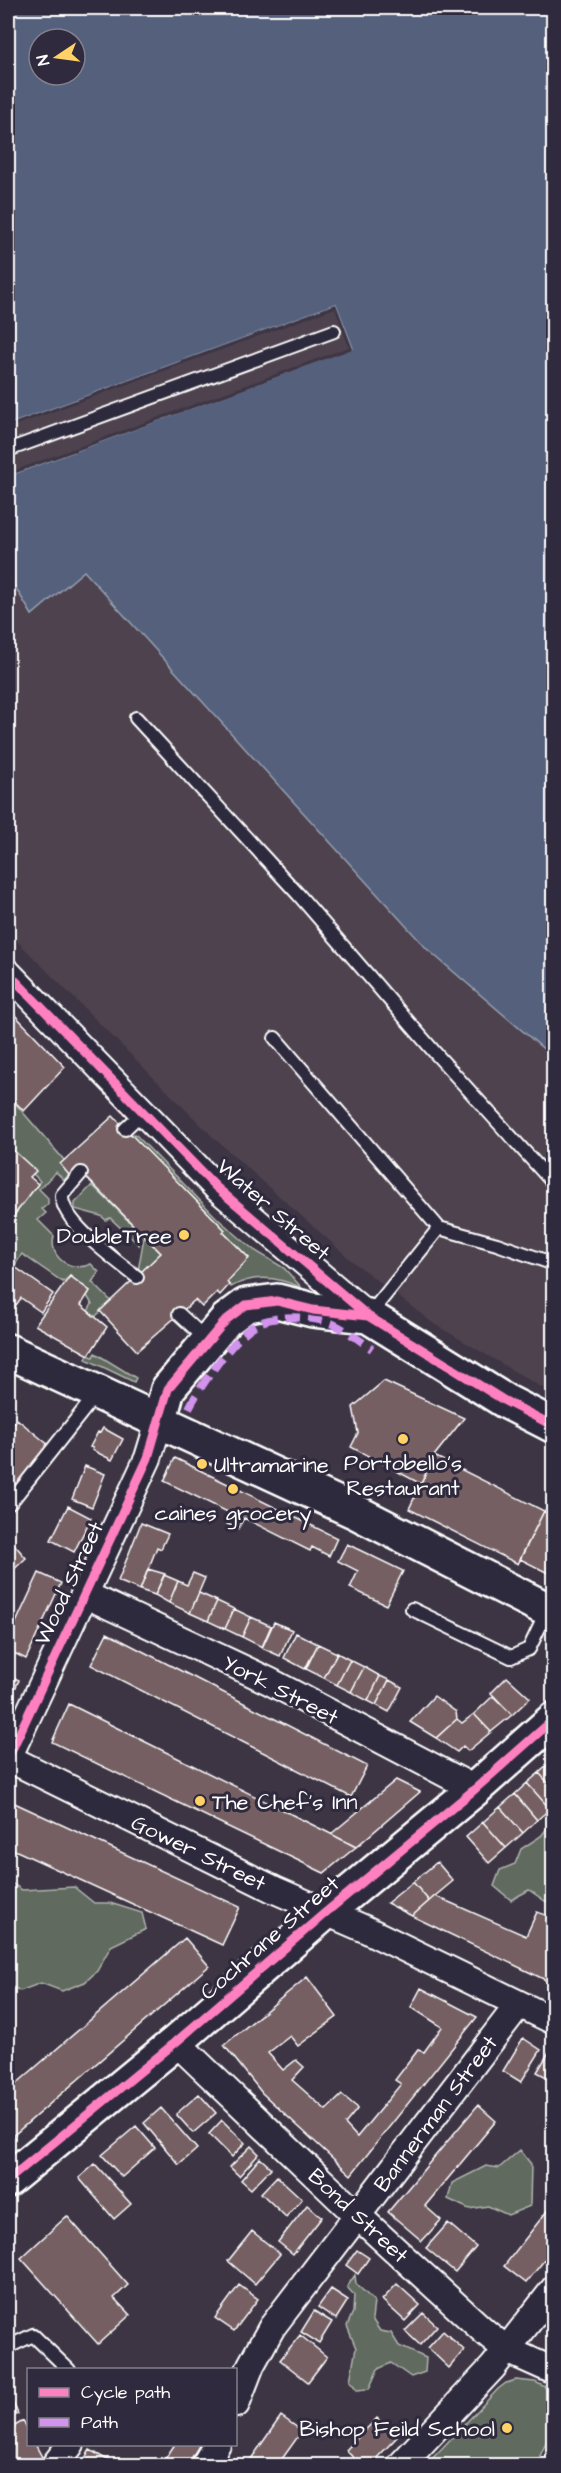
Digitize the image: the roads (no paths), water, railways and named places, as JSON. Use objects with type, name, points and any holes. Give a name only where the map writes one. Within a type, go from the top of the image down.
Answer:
[{"type":"street","name":"Water Street","points":[[8,973],[183,1156],[233,1203],[368,1316],[505,1401],[554,1426]]},
{"type":"street","points":[[159,1422],[168,1389],[236,1311],[259,1302],[277,1301],[313,1310],[368,1316]]},
{"type":"street","points":[[9,1356],[97,1393],[356,1512],[551,1612]]},
{"type":"street","name":"Wood Street","points":[[8,1758],[148,1458],[159,1422]]},
{"type":"street","name":"York Street","points":[[84,1594],[269,1681],[475,1789]]},
{"type":"street","name":"Cochrane Street","points":[[8,2180],[176,2042],[325,1913],[475,1789],[554,1719]]},
{"type":"street","name":"Gower Street","points":[[8,1758],[325,1913],[365,1929],[554,2021]]},
{"type":"street","name":"Bannerman Street","points":[[237,2401],[251,2365],[272,2327],[519,2004]]},
{"type":"street","name":"Bond Street","points":[[176,2042],[357,2215],[507,2350],[554,2371]]},
{"type":"street","points":[[400,2466],[449,2416],[507,2350],[554,2289]]},
{"type":"street","points":[[54,2466],[70,2446]]},
{"type":"street","points":[[204,2466],[216,2446]]},
{"type":"lane","points":[[8,450],[334,331]]},
{"type":"lane","points":[[136,718],[298,894],[437,1055],[554,1184]]},
{"type":"lane","points":[[275,1038],[439,1228],[497,1244],[554,1264]]},
{"type":"lane","points":[[125,1130],[143,1112]]},
{"type":"lane","points":[[81,1173],[62,1195],[66,1211],[95,1243],[137,1277]]},
{"type":"lane","points":[[368,1316],[439,1228]]},
{"type":"lane","points":[[179,1314],[208,1341]]},
{"type":"lane","points":[[10,1503],[97,1393]]},
{"type":"lane","points":[[412,1609],[511,1657],[529,1649],[551,1612]]},
{"type":"lane","points":[[8,2347],[33,2335],[67,2368]]},
{"type":"water","points":[[8,8],[553,8],[553,1057],[427,949],[84,571],[32,615],[8,575],[8,476],[353,348],[336,304],[8,425]]},
{"type":"place","name":"DoubleTree","points":[[184,1235]]},
{"type":"place","name":"Portobello's Restaurant","points":[[403,1439]]},
{"type":"place","name":"Ultramarine","points":[[202,1464]]},
{"type":"place","name":"caines grocery","points":[[233,1489]]},
{"type":"place","name":"The Chef's Inn","points":[[200,1801]]},
{"type":"place","name":"Bishop Feild School","points":[[507,2428]]}]
